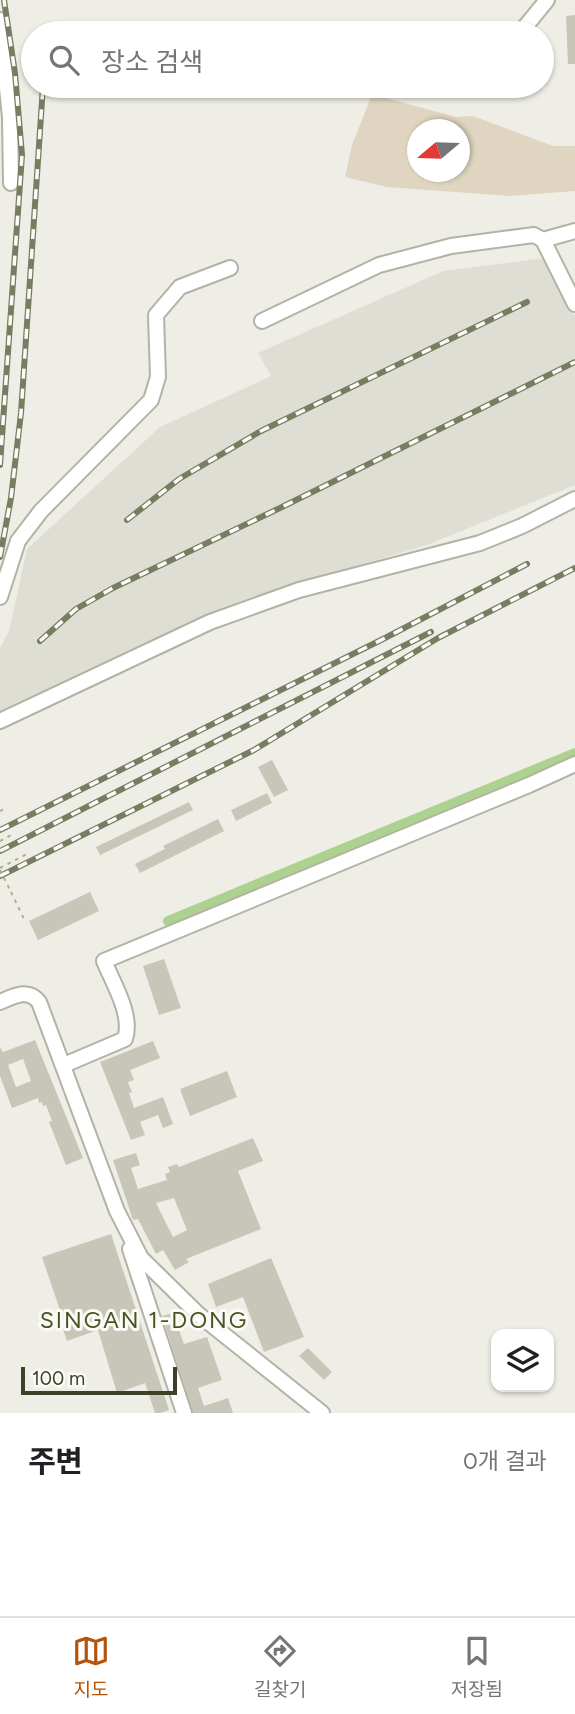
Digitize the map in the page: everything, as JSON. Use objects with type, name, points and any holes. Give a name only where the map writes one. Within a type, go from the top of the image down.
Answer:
[{"type":"street","points":[[530,21],[547,0]]},
{"type":"street","points":[[0,20],[10,117],[11,183]]},
{"type":"street","points":[[543,240],[575,231]]},
{"type":"street","points":[[262,321],[379,265],[451,246],[534,234],[543,240],[575,304]]},
{"type":"street","points":[[0,597],[18,541],[41,511],[151,400],[158,377],[156,315],[180,287],[229,268]]},
{"type":"street","points":[[0,722],[210,622],[299,590],[480,544],[575,499]]},
{"type":"street","points":[[64,1065],[125,1039],[128,1031],[127,1020],[104,961],[575,764]]},
{"type":"street","points":[[0,1002],[21,994],[34,995],[39,1002],[117,1211],[184,1413]]},
{"type":"street","points":[[117,1211],[141,1258],[176,1295],[322,1413]]},
{"type":"path","points":[[0,811],[4,809]]},
{"type":"path","points":[[0,841],[15,833]]},
{"type":"path","points":[[25,921],[0,869],[27,854]]},
{"type":"shaded area","points":[[371,98],[386,98],[456,117],[473,116],[553,146],[575,146],[575,191],[510,196],[387,187],[345,177],[352,145]]},
{"type":"shaded area","points":[[545,258],[575,316],[575,485],[427,545],[270,592],[133,648],[0,714],[0,648],[9,631],[27,549],[160,427],[271,376],[258,353],[443,271]]},
{"type":"building","points":[[575,15],[575,64],[568,64],[566,16]]},
{"type":"building","points":[[272,760],[288,790],[274,797],[258,767]]},
{"type":"building","points":[[267,793],[272,803],[236,821],[231,810]]},
{"type":"building","points":[[189,802],[193,810],[100,855],[96,847]]},
{"type":"building","points":[[218,819],[224,831],[140,873],[135,864],[165,849],[163,846]]},
{"type":"building","points":[[90,892],[99,911],[38,940],[29,921]]},
{"type":"building","points":[[164,959],[181,1008],[159,1015],[143,966]]},
{"type":"building","points":[[35,1040],[83,1158],[66,1165],[49,1122],[52,1121],[46,1105],[39,1103],[38,1098],[12,1108],[0,1076],[0,1047],[3,1052]],"holes":[[[23,1059],[31,1081],[16,1087],[8,1065]]]},
{"type":"building","points":[[153,1041],[160,1058],[130,1070],[134,1080],[128,1082],[132,1092],[129,1093],[134,1108],[163,1097],[173,1124],[163,1128],[158,1115],[140,1122],[145,1135],[131,1140],[100,1062]]},
{"type":"building","points":[[227,1071],[237,1097],[190,1116],[180,1089]]},
{"type":"building","points":[[253,1138],[263,1161],[238,1171],[261,1229],[186,1259],[189,1262],[175,1270],[163,1250],[156,1254],[138,1219],[133,1220],[113,1160],[136,1153],[140,1165],[131,1168],[138,1189],[167,1180],[165,1174],[170,1172],[168,1167],[177,1164],[179,1167]],"holes":[[[174,1198],[187,1230],[173,1237],[156,1203]]]},
{"type":"building","points":[[111,1234],[169,1410],[160,1413],[155,1413],[145,1383],[117,1393],[98,1330],[67,1341],[63,1329],[66,1328],[42,1257]]},
{"type":"building","points":[[271,1258],[304,1337],[264,1352],[243,1297],[216,1307],[208,1284]]},
{"type":"building","points":[[173,1313],[184,1344],[207,1337],[222,1380],[198,1388],[204,1406],[228,1398],[233,1413],[193,1413],[162,1316]]},
{"type":"building","points":[[308,1348],[332,1372],[324,1380],[299,1356]]},
{"type":"waterway","points":[[168,921],[575,753]]},
{"type":"railway","points":[[0,465],[22,155],[15,73],[4,0]]},
{"type":"railway","points":[[0,557],[11,498],[21,413],[42,98]]},
{"type":"railway","points":[[127,520],[179,479],[261,431],[527,302]]},
{"type":"railway","points":[[40,641],[76,609],[113,588],[575,362]]},
{"type":"railway","points":[[0,830],[527,564]]},
{"type":"railway","points":[[0,876],[254,750],[438,638],[575,568]]},
{"type":"railway","points":[[0,851],[431,632]]},
{"type":"district","name":"SINGAN 1-DONG","points":[[144,1320]]}]
